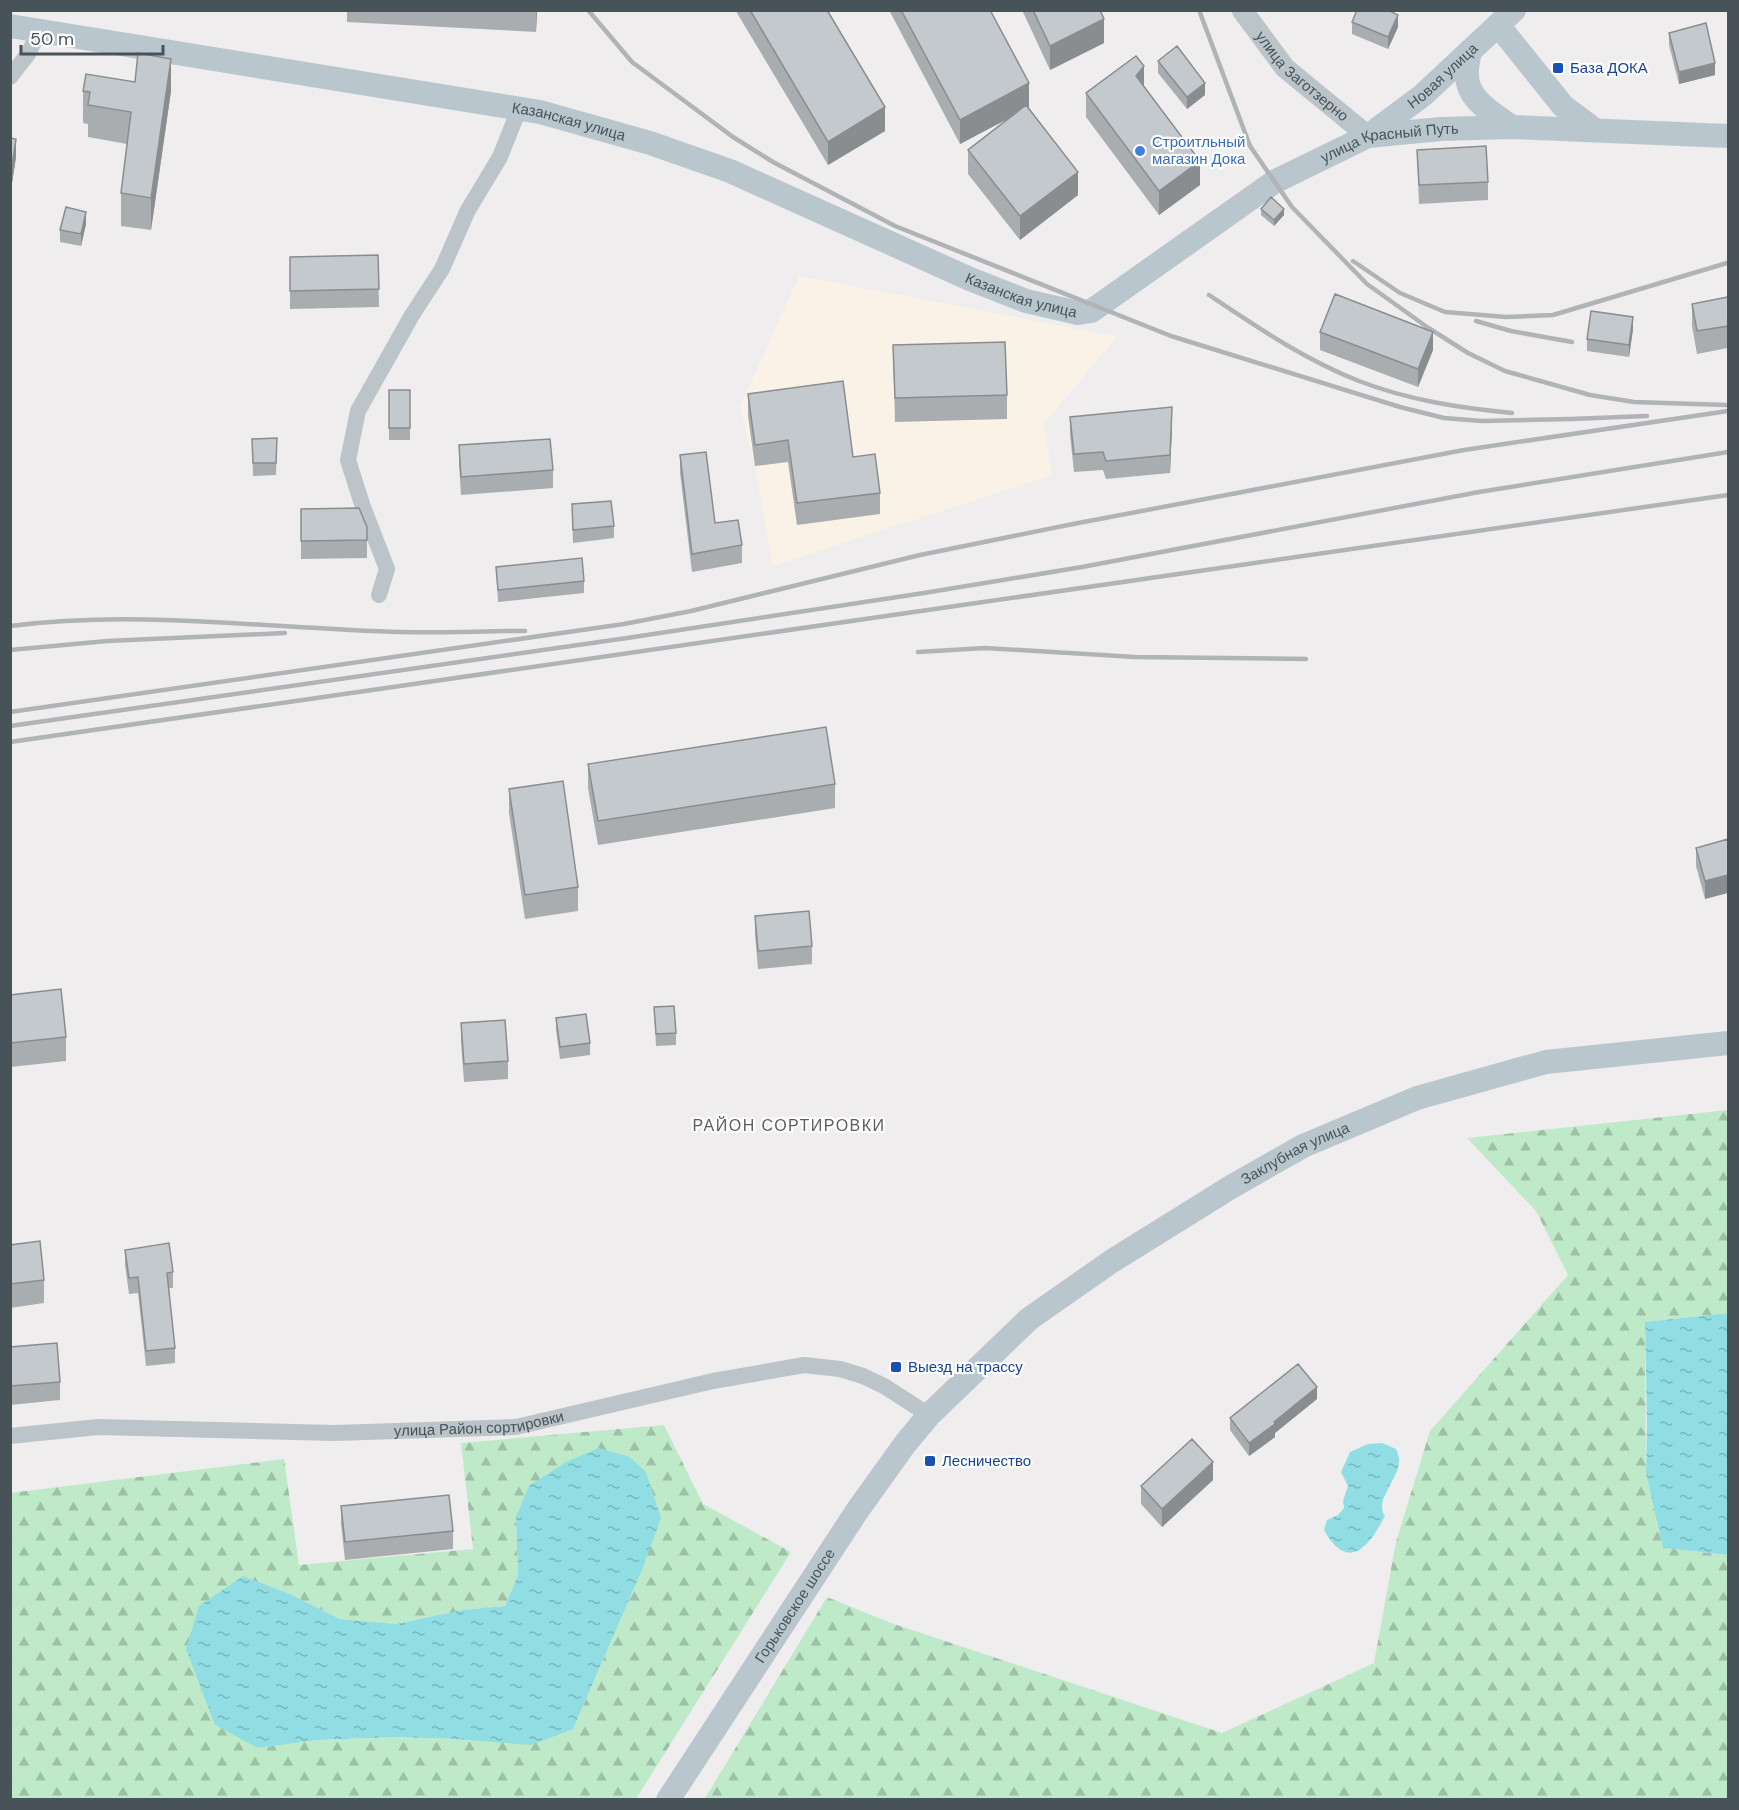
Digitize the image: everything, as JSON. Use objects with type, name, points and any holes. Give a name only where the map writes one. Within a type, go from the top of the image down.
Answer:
[{"type":"main road","name":"Новая улица","points":[[1368,136],[1423,95],[1506,18]]},
{"type":"main road","points":[[1506,18],[1563,106],[1595,130]]},
{"type":"main road","name":"Казанская улица","points":[[10,26],[540,112],[650,143],[730,171],[970,279],[1026,301],[1078,313],[1091,311],[1097,307]]},
{"type":"main road","points":[[1470,51],[1467,75],[1471,93],[1487,109],[1512,127]]},
{"type":"main road","name":"улица Красный Путь","points":[[1097,307],[1275,182],[1368,136],[1441,129],[1512,127],[1728,136]]},
{"type":"main road","name":"Заклубная улица","points":[[929,1415],[1029,1319],[1112,1261],[1231,1187],[1303,1146],[1417,1098],[1546,1062],[1728,1043]]},
{"type":"main road","name":"Горьковское шоссе","points":[[668,1800],[870,1491],[929,1415]]},
{"type":"street","name":"улица Заготзерно","points":[[1242,10],[1285,68],[1368,136]]},
{"type":"street","points":[[10,77],[28,54],[40,30]]},
{"type":"street","points":[[379,595],[387,569],[348,460],[358,411],[412,315],[442,269],[468,210],[500,157],[519,109]]},
{"type":"street","name":"улица Район сортировки","points":[[10,1436],[98,1426],[336,1433],[516,1427],[713,1382],[804,1365],[840,1369],[863,1376],[884,1386],[929,1415]]},
{"type":"shaded area","points":[[799,276],[1117,337],[1044,423],[1052,475],[773,566],[754,462],[740,407]]},
{"type":"green space","points":[[1728,1110],[1728,1313],[1645,1322],[1646,1474],[1663,1548],[1728,1555],[1728,1799],[704,1800],[827,1597],[891,1623],[1222,1733],[1374,1663],[1396,1542],[1430,1431],[1568,1275],[1536,1211],[1467,1138]]},
{"type":"green space","points":[[664,1425],[703,1504],[791,1552],[636,1799],[11,1799],[10,1493],[284,1459],[299,1565],[473,1549],[461,1443]],"holes":[[[516,1518],[642,1570],[573,1729],[456,1739],[395,1737],[318,1740],[258,1748],[292,1595],[340,1619],[395,1624],[462,1610],[505,1606],[518,1575]]]},
{"type":"water","points":[[1728,1313],[1728,1555],[1663,1548],[1646,1474],[1645,1322]]},
{"type":"water","points":[[1382,1443],[1396,1449],[1399,1460],[1382,1504],[1385,1516],[1372,1537],[1358,1551],[1350,1553],[1341,1550],[1324,1530],[1327,1520],[1338,1515],[1344,1508],[1343,1501],[1348,1486],[1341,1472],[1350,1452],[1368,1444]]},
{"type":"water","points":[[599,1448],[630,1457],[646,1472],[661,1518],[642,1570],[573,1729],[531,1745],[395,1737],[318,1740],[258,1748],[215,1725],[186,1649],[199,1606],[243,1576],[292,1595],[340,1619],[396,1624],[462,1610],[505,1606],[518,1575],[516,1517],[529,1486],[566,1462]]},
{"type":"building","points":[[750,10],[827,10],[885,107],[828,142]]},
{"type":"building","points":[[901,10],[990,10],[1029,83],[960,120]]},
{"type":"building","points":[[1033,10],[1100,10],[1104,19],[1050,46]]},
{"type":"building","points":[[1357,10],[1388,10],[1398,15],[1388,37],[1352,22]]},
{"type":"building","points":[[1706,23],[1715,63],[1679,72],[1669,33]]},
{"type":"building","points":[[1177,46],[1205,83],[1187,97],[1158,61]]},
{"type":"building","points":[[138,53],[171,59],[151,198],[121,193],[131,112],[88,105],[90,92],[83,91],[86,74],[135,82]]},
{"type":"building","points":[[1136,56],[1144,66],[1136,76],[1200,161],[1159,191],[1086,93]]},
{"type":"building","points":[[1026,105],[1078,172],[1020,216],[968,150]]},
{"type":"building","points":[[10,138],[16,139],[12,165],[10,164]]},
{"type":"building","points":[[1486,146],[1488,182],[1419,185],[1417,150]]},
{"type":"building","points":[[1271,197],[1284,209],[1274,220],[1261,209]]},
{"type":"building","points":[[66,207],[86,212],[81,234],[60,230]]},
{"type":"building","points":[[378,255],[379,289],[290,291],[290,257]]},
{"type":"building","points":[[1335,294],[1433,332],[1418,369],[1320,332]]},
{"type":"building","points":[[1728,297],[1728,326],[1697,331],[1692,304]]},
{"type":"building","points":[[1591,311],[1633,317],[1629,345],[1587,339]]},
{"type":"building","points":[[1005,342],[1007,395],[895,398],[893,345]]},
{"type":"building","points":[[843,381],[853,457],[875,454],[880,493],[797,503],[788,440],[755,445],[748,394]]},
{"type":"building","points":[[389,390],[410,390],[410,428],[389,428]]},
{"type":"building","points":[[1172,407],[1170,455],[1106,461],[1103,452],[1074,454],[1070,417]]},
{"type":"building","points":[[277,438],[276,463],[253,463],[252,439]]},
{"type":"building","points":[[550,439],[553,470],[461,477],[459,445]]},
{"type":"building","points":[[706,452],[715,523],[738,520],[742,545],[692,554],[680,455]]},
{"type":"building","points":[[611,501],[614,526],[573,530],[572,504]]},
{"type":"building","points":[[359,508],[367,527],[367,540],[301,541],[301,509]]},
{"type":"building","points":[[582,558],[584,581],[498,590],[496,567]]},
{"type":"building","points":[[826,727],[835,784],[598,821],[588,764]]},
{"type":"building","points":[[563,781],[578,887],[525,895],[509,789]]},
{"type":"building","points":[[1728,839],[1728,875],[1705,881],[1696,848]]},
{"type":"building","points":[[809,911],[812,946],[758,951],[755,916]]},
{"type":"building","points":[[61,989],[66,1037],[10,1043],[10,995]]},
{"type":"building","points":[[674,1006],[676,1033],[656,1034],[654,1007]]},
{"type":"building","points":[[586,1014],[590,1043],[560,1047],[556,1018]]},
{"type":"building","points":[[505,1020],[508,1061],[464,1064],[461,1023]]},
{"type":"building","points":[[40,1241],[44,1280],[10,1284],[10,1245]]},
{"type":"building","points":[[169,1243],[173,1272],[167,1273],[175,1348],[146,1351],[138,1277],[129,1278],[125,1250]]},
{"type":"building","points":[[57,1343],[60,1382],[10,1386],[10,1347]]},
{"type":"building","points":[[1298,1364],[1317,1387],[1274,1422],[1275,1424],[1249,1443],[1230,1418]]},
{"type":"building","points":[[1192,1439],[1213,1462],[1162,1509],[1141,1486]]},
{"type":"building","points":[[449,1495],[453,1531],[345,1542],[341,1506]]},
{"type":"railway","points":[[588,10],[632,62],[733,137],[773,162],[895,226],[1171,336],[1400,407],[1444,418],[1482,421],[1647,416]]},
{"type":"railway","points":[[1199,10],[1250,146],[1292,207],[1367,284],[1468,353],[1505,371],[1590,395],[1634,402],[1726,405]]},
{"type":"railway","points":[[1353,261],[1400,293],[1445,312],[1506,317],[1553,315],[1727,263]]},
{"type":"railway","points":[[1209,295],[1300,353],[1359,381],[1434,402],[1512,413]]},
{"type":"railway","points":[[1476,321],[1511,331],[1572,342]]},
{"type":"railway","points":[[10,712],[624,624],[691,611],[920,555],[1073,524],[1464,450],[1728,411]]},
{"type":"railway","points":[[10,726],[924,593],[1082,567],[1479,492],[1728,452]]},
{"type":"railway","points":[[10,742],[1728,495]]},
{"type":"railway","points":[[10,626],[108,619],[402,632],[525,631]]},
{"type":"railway","points":[[10,650],[107,641],[285,633]]},
{"type":"railway","points":[[918,652],[985,648],[1135,657],[1306,659]]},
{"type":"place","name":"База ДОКА","points":[[1558,68]]},
{"type":"place","name":"Строитльный магазин Дока","points":[[1140,151]]},
{"type":"place","name":"Выезд на трассу","points":[[896,1367]]},
{"type":"place","name":"Лесничество","points":[[930,1461]]},
{"type":"district","name":"РАЙОН СОРТИРОВКИ","points":[[789,1125]]}]
